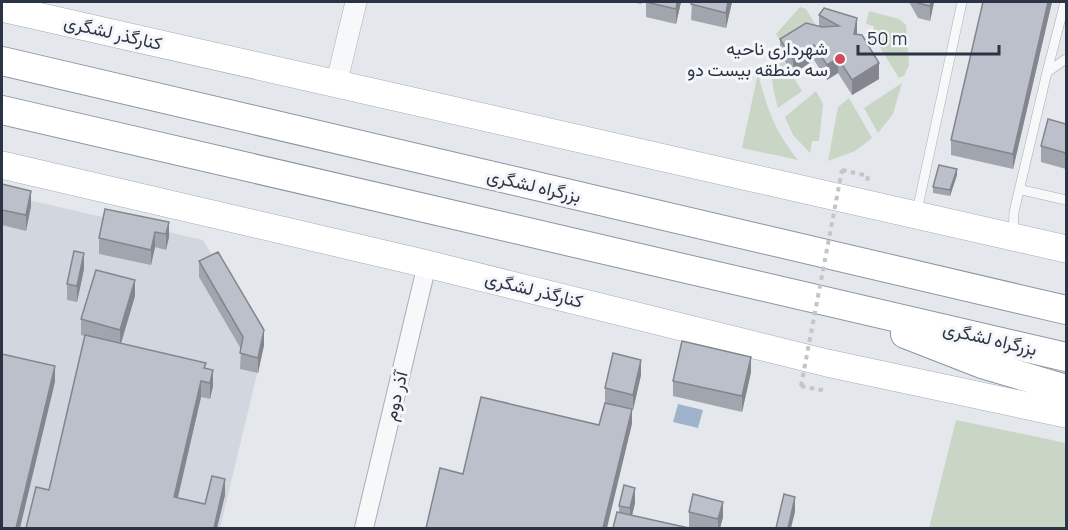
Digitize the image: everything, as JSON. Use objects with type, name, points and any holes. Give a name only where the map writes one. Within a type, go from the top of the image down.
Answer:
[{"type":"highway","name":"بزرگراه لشگری","points":[[2,61],[1066,310]]},
{"type":"highway","name":"بزرگراه لشگری","points":[[2,110],[1066,357]]},
{"type":"highway","points":[[799,294],[982,364],[1066,389]]},
{"type":"main road","name":"کنارگذر لشگری","points":[[2,8],[1066,249]]},
{"type":"main road","name":"کنارگذر لشگری","points":[[2,165],[428,264],[827,363],[1066,414]]},
{"type":"street","points":[[336,85],[356,2]]},
{"type":"street","name":"آذر دوم","points":[[364,528],[428,264]]},
{"type":"lane","points":[[917,214],[962,2]]},
{"type":"lane","points":[[1013,236],[1014,212],[1022,190],[1047,72],[1065,2]]},
{"type":"lane","points":[[1047,72],[1066,59]]},
{"type":"lane","points":[[1022,190],[1066,200]]},
{"type":"path","points":[[821,390],[801,386],[842,170],[868,176],[867,187]]},
{"type":"shaded area","points":[[2,194],[203,240],[264,345],[220,528],[2,528]]},
{"type":"green space","points":[[800,7],[806,9],[819,30],[787,51],[776,34]]},
{"type":"green space","points":[[869,11],[899,19],[906,25],[909,65],[904,76],[899,78],[878,44],[871,41],[874,26],[866,24]]},
{"type":"green space","points":[[777,50],[802,91],[778,108],[772,79]]},
{"type":"green space","points":[[758,73],[773,119],[783,139],[798,160],[742,148]]},
{"type":"green space","points":[[902,83],[893,114],[878,133],[864,108]]},
{"type":"green space","points":[[816,91],[823,104],[819,141],[812,141],[810,153],[793,135],[785,117]]},
{"type":"green space","points":[[849,98],[872,138],[855,151],[828,161],[838,107]]},
{"type":"green space","points":[[956,420],[1066,443],[1066,528],[929,528]]},
{"type":"water","points":[[678,404],[703,410],[698,428],[673,422]]},
{"type":"building","points":[[646,2],[677,2],[676,9]]},
{"type":"building","points":[[692,2],[728,2],[726,13],[691,4]]},
{"type":"building","points":[[917,2],[931,2],[930,6]]},
{"type":"building","points":[[983,2],[1048,2],[1013,154],[951,140]]},
{"type":"building","points":[[824,8],[857,18],[854,34],[862,35],[879,63],[852,80],[838,58],[827,65],[814,45],[793,59],[780,39],[806,23],[822,27],[839,26],[819,15]]},
{"type":"building","points":[[1048,119],[1066,124],[1066,153],[1041,146]]},
{"type":"building","points":[[939,165],[957,169],[950,190],[933,187]]},
{"type":"building","points":[[2,184],[31,191],[26,215],[2,210]]},
{"type":"building","points":[[105,209],[169,222],[166,234],[155,232],[151,250],[99,238]]},
{"type":"building","points":[[74,251],[84,253],[77,286],[67,284]]},
{"type":"building","points":[[218,252],[264,330],[258,358],[240,353],[243,337],[199,261]]},
{"type":"building","points":[[96,270],[135,280],[120,330],[81,319]]},
{"type":"building","points":[[85,335],[206,363],[204,368],[213,370],[210,383],[201,381],[174,497],[205,504],[212,476],[225,479],[214,528],[26,528],[36,487],[49,490]]},
{"type":"building","points":[[682,341],[751,357],[742,396],[673,381]]},
{"type":"building","points":[[613,353],[641,360],[633,395],[605,388]]},
{"type":"building","points":[[2,354],[55,366],[16,528],[2,528]]},
{"type":"building","points":[[481,397],[599,425],[605,403],[632,409],[603,528],[426,528],[440,468],[463,474]]},
{"type":"building","points":[[624,485],[635,488],[630,508],[619,506]]},
{"type":"building","points":[[693,494],[723,502],[718,519],[689,512]]},
{"type":"building","points":[[784,494],[795,497],[788,528],[776,528]]},
{"type":"building","points":[[617,512],[689,528],[613,528]]},
{"type":"place","name":"شهرداری ناحیه سه منطقه بیست دو","points":[[840,59]]}]
